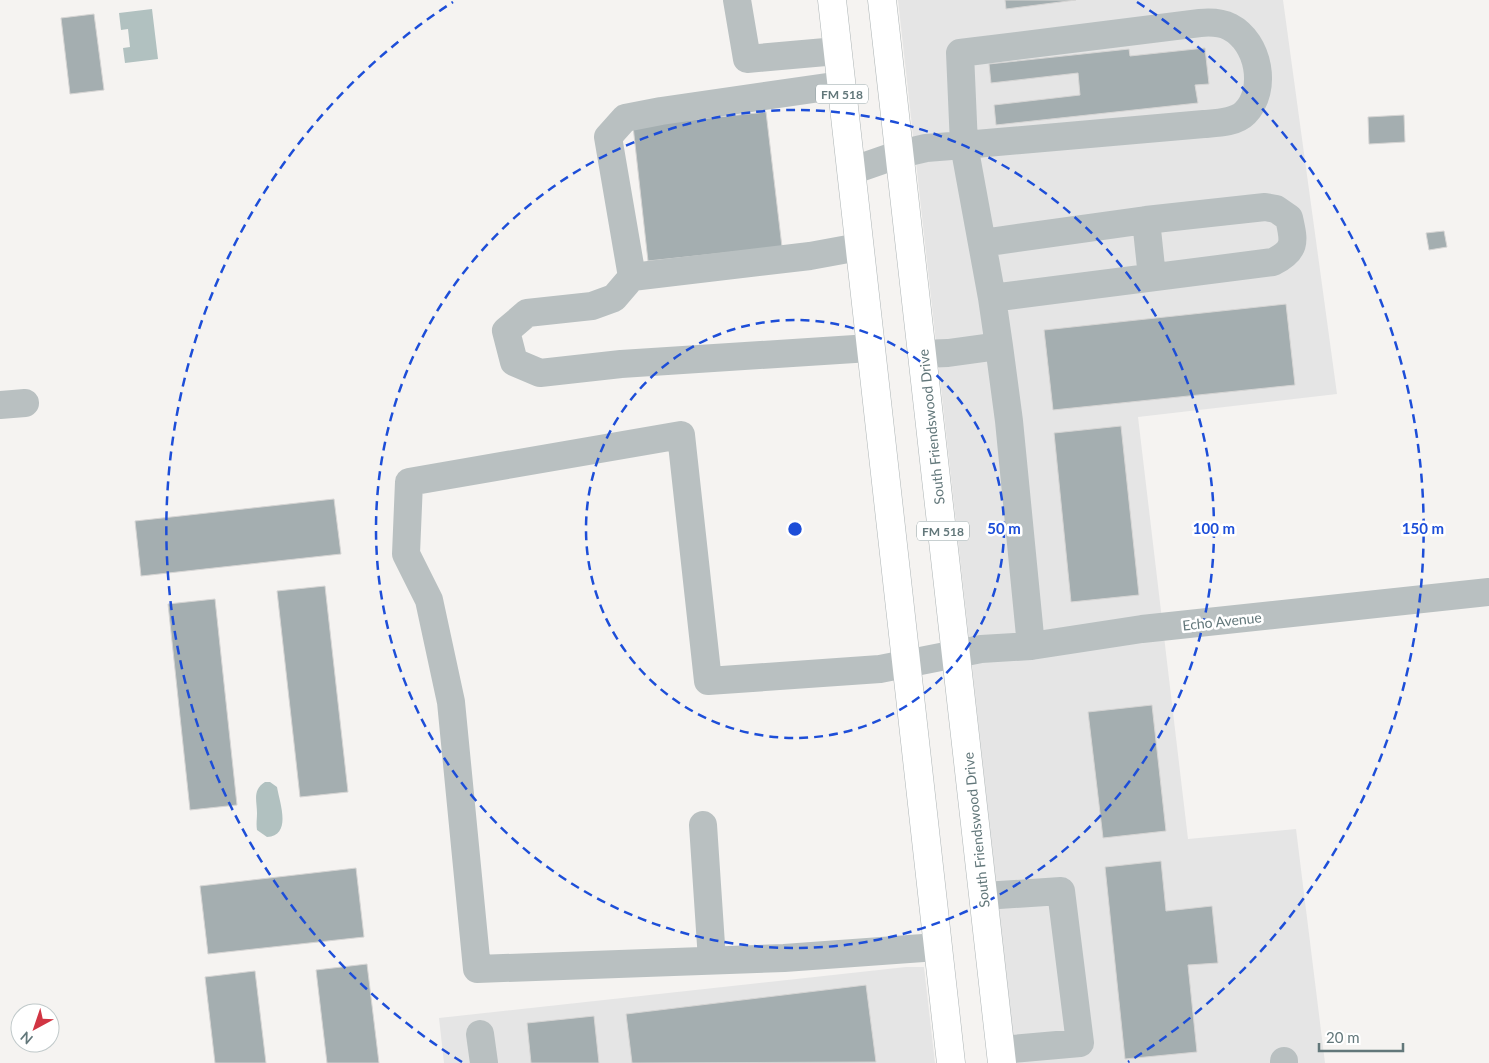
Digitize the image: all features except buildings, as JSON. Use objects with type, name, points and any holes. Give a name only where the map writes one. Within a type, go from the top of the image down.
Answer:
[{"type":"main road","name":"FM 518","points":[[832,0],[951,1063]]},
{"type":"main road","name":"South Friendswood Drive","points":[[882,0],[1002,1056]]},
{"type":"street","points":[[738,0],[748,58],[837,51]]},
{"type":"street","points":[[851,170],[900,154],[926,148],[964,145],[1231,121],[1244,114],[1254,100],[1259,85],[1255,58],[1246,39],[1230,27],[1215,22],[960,53],[964,145],[1000,346],[1031,646]]},
{"type":"street","points":[[632,276],[608,137],[624,118],[841,85]]},
{"type":"street","points":[[982,243],[1146,220],[1265,207],[1276,209],[1289,218],[1294,240],[1292,247],[1284,256],[1273,262],[992,298]]},
{"type":"street","points":[[1146,220],[1152,277]]},
{"type":"street","points":[[859,247],[810,256],[632,276],[614,298],[592,306],[527,313],[506,330],[514,362],[540,373],[621,364],[870,348]]},
{"type":"street","points":[[922,354],[1000,346]]},
{"type":"street","name":"Echo Avenue","points":[[712,960],[477,970],[451,702],[429,600],[406,554],[409,482],[681,436],[708,681],[880,669],[981,649],[1031,646],[1142,629],[1489,592]]},
{"type":"street","points":[[703,825],[712,960],[784,958],[938,947]]},
{"type":"street","points":[[984,896],[1061,890],[1080,1043],[1002,1056]]},
{"type":"street","points":[[480,1034],[484,1063]]},
{"type":"shaded area","points":[[898,0],[1283,0],[1337,394],[1138,417],[1188,839],[1296,829],[1325,1063],[1016,1063]]},
{"type":"shaded area","points":[[152,9],[158,59],[125,63],[123,48],[130,47],[128,29],[121,30],[119,13]]},
{"type":"shaded area","points":[[265,782],[270,782],[277,787],[282,810],[280,831],[275,835],[267,837],[257,830],[257,792]]},
{"type":"shaded area","points":[[906,967],[924,967],[935,1063],[444,1063],[439,1018]]}]
